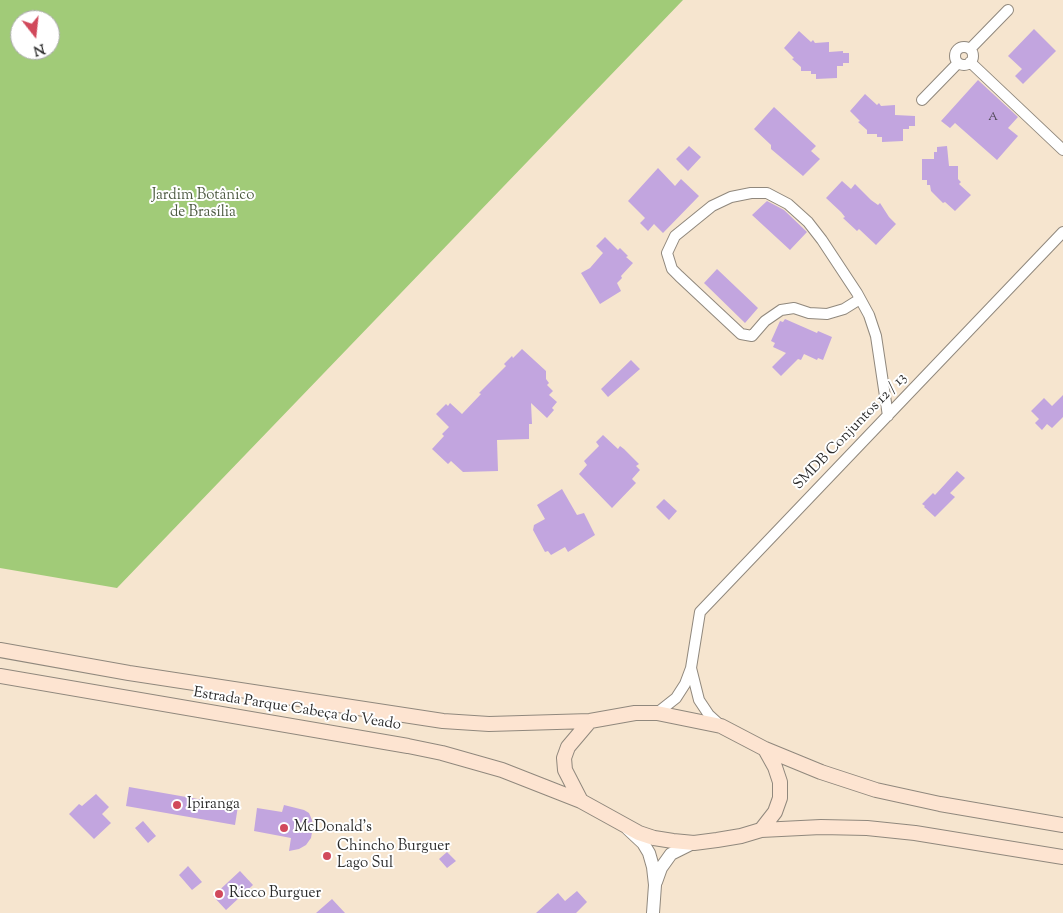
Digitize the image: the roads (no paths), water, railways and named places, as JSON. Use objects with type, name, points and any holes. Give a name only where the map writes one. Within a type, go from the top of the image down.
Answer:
[{"type":"main road","name":"Estrada Parque Cabeça do Veado","points":[[0,650],[129,673],[443,721],[492,724],[590,721]]},
{"type":"main road","name":"Estrada Parque Cabeça do Veado","points":[[0,676],[425,749],[502,770],[581,802]]},
{"type":"main road","points":[[1063,825],[940,804],[876,790],[821,772],[765,750],[721,726],[657,713],[636,713],[590,721],[568,748],[564,758],[565,770],[581,802],[626,827],[654,838],[694,843],[741,836],[761,830],[821,827],[876,829],[915,833],[1063,857]]},
{"type":"main road","points":[[761,830],[775,812],[780,798],[780,782],[775,767],[765,750]]},
{"type":"street","points":[[970,49],[1008,10]]},
{"type":"street","points":[[964,47],[970,49],[973,55],[970,62],[964,65],[958,62],[955,56],[957,50],[964,47]]},
{"type":"street","points":[[922,100],[958,62]]},
{"type":"street","points":[[970,62],[1063,150]]},
{"type":"street","points":[[860,299],[844,309],[827,314],[808,313],[794,308],[781,310],[765,321],[752,336],[741,334],[672,269],[668,253],[675,236],[712,206],[730,197],[750,193],[767,193],[788,204],[808,222],[822,240],[860,299],[869,315],[876,336],[888,416]]},
{"type":"street","name":"SMDB Conjuntos 12 / 13","points":[[657,713],[676,698],[685,684],[691,668],[700,612],[1063,232]]},
{"type":"street","name":"SMDB Conjuntos 12 / 13","points":[[691,668],[699,700],[709,715],[721,726]]},
{"type":"street","points":[[626,827],[643,843],[649,853],[655,885],[653,913]]},
{"type":"street","points":[[655,885],[665,860],[679,848],[694,843]]},
{"type":"place","name":"Ipiranga","points":[[177,805]]},
{"type":"place","name":"McDonald's","points":[[284,828]]},
{"type":"place","name":"Chincho Burguer Lago Sul","points":[[327,856]]},
{"type":"place","name":"Ricco Burguer","points":[[219,894]]},
{"type":"park label","name":"Jardim Botânico de Brasília","points":[[203,204]]}]
